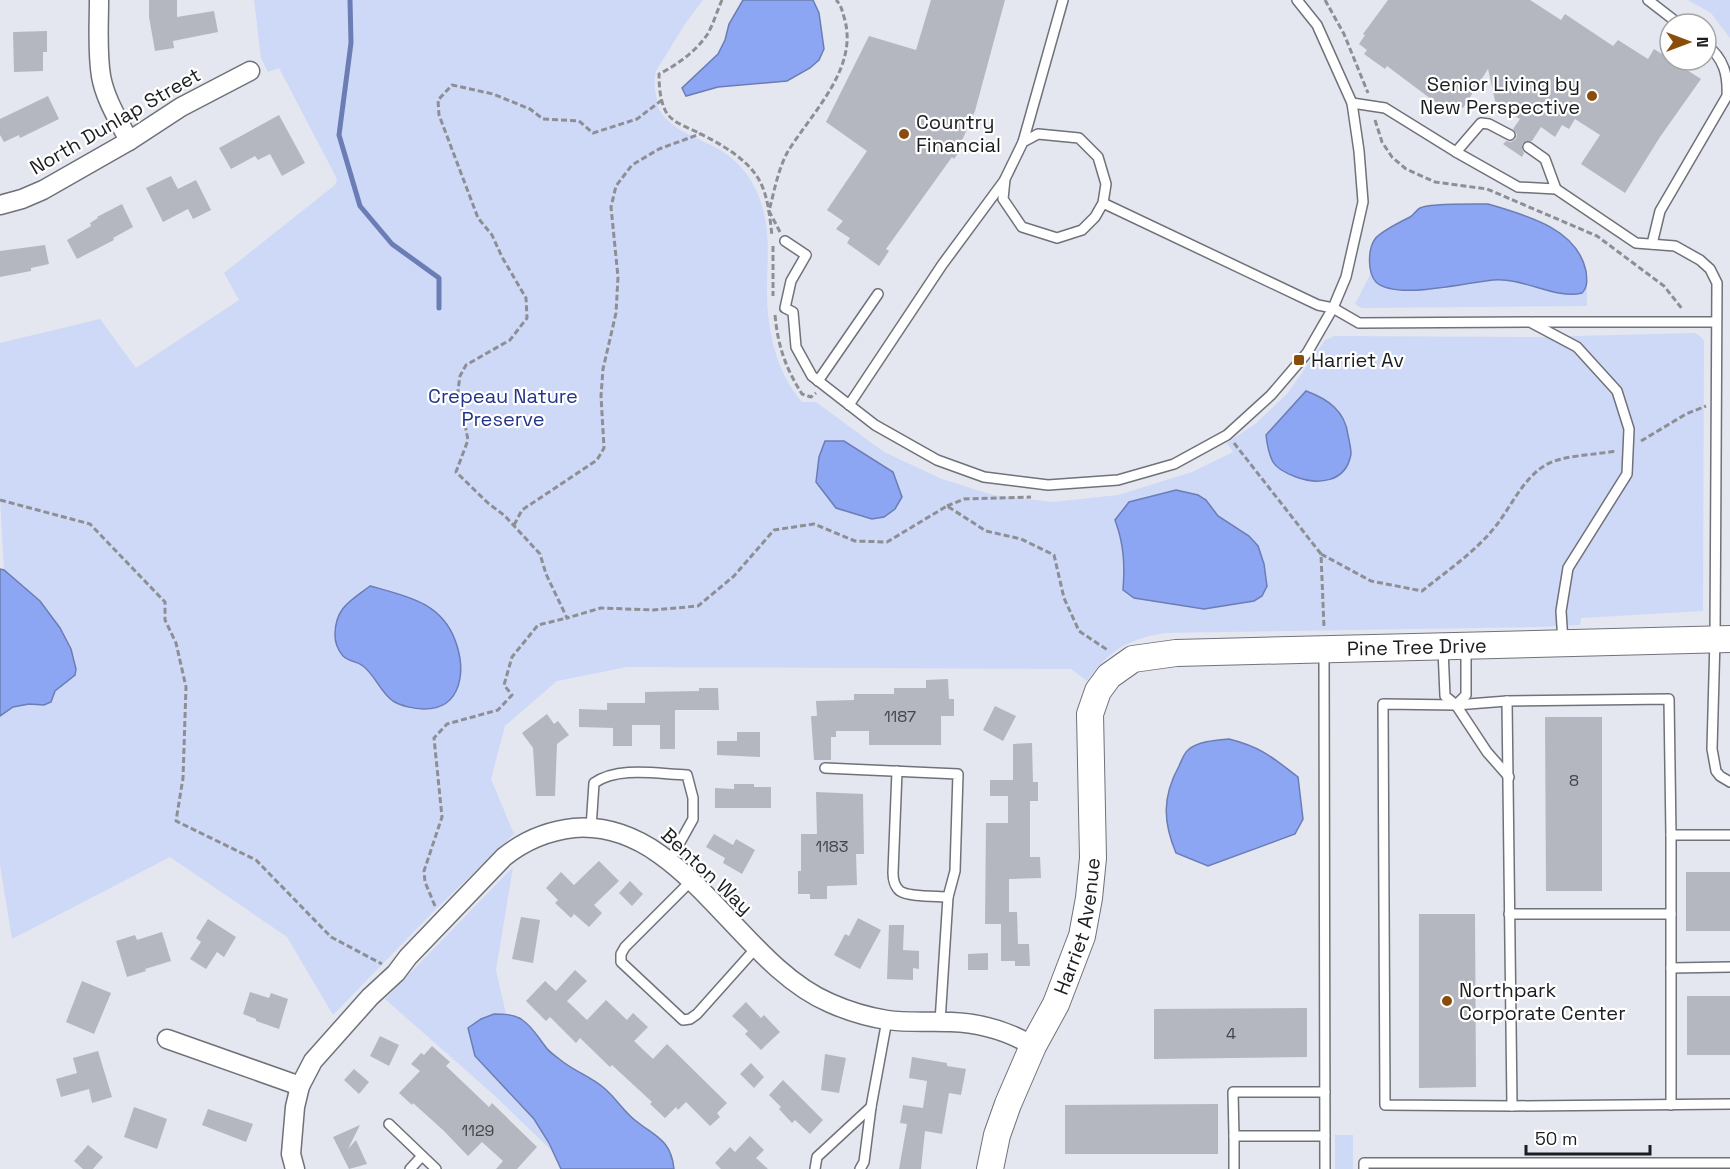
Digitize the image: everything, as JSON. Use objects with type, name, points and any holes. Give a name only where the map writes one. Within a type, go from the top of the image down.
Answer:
[{"type":"street","points":[[99,0],[101,77],[111,105],[129,141]]},
{"type":"street","name":"North Dunlap Street","points":[[0,205],[43,190],[129,141],[181,107],[250,71]]},
{"type":"street","name":"Pine Tree Drive","points":[[1109,676],[1133,659],[1176,653],[1723,639]]},
{"type":"street","name":"Harriet Avenue","points":[[990,1169],[997,1135],[1008,1104],[1056,1004],[1082,936],[1093,858],[1090,714],[1098,691],[1109,676]]},
{"type":"street","name":"Benton Way","points":[[295,1169],[291,1154],[295,1107],[300,1086],[313,1061],[370,997],[396,973],[408,957],[504,857],[520,844],[560,830],[603,828],[643,842],[691,881],[768,960],[806,990],[821,998],[856,1013],[887,1020],[976,1024],[1000,1031],[1034,1046]]},
{"type":"street","points":[[167,1039],[300,1086]]},
{"type":"lane","points":[[849,405],[948,257],[1005,179],[1023,141],[1063,0]]},
{"type":"lane","points":[[785,241],[806,255],[791,281],[785,308],[793,312],[796,347],[812,376],[875,425],[937,460],[984,477],[1048,485],[1118,480],[1174,464],[1227,435],[1271,395],[1307,353],[1333,308],[1346,277],[1363,202],[1352,104],[1317,25],[1297,0]]},
{"type":"lane","points":[[1648,0],[1664,12]]},
{"type":"lane","points":[[1652,244],[1660,211],[1727,96],[1728,81],[1724,64],[1718,56]]},
{"type":"lane","points":[[1352,104],[1385,108],[1518,187],[1556,189],[1636,243],[1675,246],[1700,260],[1710,269],[1717,283],[1716,405],[1723,639],[1712,749],[1716,771],[1730,782]]},
{"type":"lane","points":[[1456,152],[1481,123],[1490,124],[1510,135]]},
{"type":"lane","points":[[1005,179],[1003,199],[1022,227],[1057,238],[1082,230],[1095,218],[1103,203],[1107,183],[1098,157],[1078,138],[1038,134],[1023,141]]},
{"type":"lane","points":[[1528,147],[1545,159],[1556,189]]},
{"type":"lane","points":[[1103,203],[1298,296],[1318,305],[1333,308],[1359,323],[1691,320],[1716,322]]},
{"type":"lane","points":[[821,383],[878,294]]},
{"type":"lane","points":[[1530,322],[1577,347],[1617,392],[1629,429],[1627,474],[1568,568],[1561,611],[1564,644]]},
{"type":"lane","points":[[1455,647],[1466,695],[1456,705]]},
{"type":"lane","points":[[1455,647],[1445,696],[1456,705],[1487,752],[1509,777]]},
{"type":"lane","points":[[1324,650],[1325,1169]]},
{"type":"lane","points":[[1671,1105],[1669,699],[1507,701],[1456,705],[1383,704],[1385,1105],[1512,1106],[1671,1105],[1730,1104]]},
{"type":"lane","points":[[1507,701],[1512,1106]]},
{"type":"lane","points":[[825,768],[958,774],[955,871],[948,897],[940,1022]]},
{"type":"lane","points":[[897,771],[893,873],[896,886],[907,894],[948,897]]},
{"type":"lane","points":[[591,828],[594,783],[605,776],[629,772],[687,775],[693,798],[693,819],[669,862]]},
{"type":"lane","points":[[1671,835],[1730,836]]},
{"type":"lane","points":[[691,881],[625,946],[621,954],[621,962],[683,1020],[690,1019],[697,1014],[756,948]]},
{"type":"lane","points":[[1509,914],[1671,914]]},
{"type":"lane","points":[[1671,968],[1730,967]]},
{"type":"lane","points":[[860,1169],[864,1162],[871,1107],[887,1020]]},
{"type":"lane","points":[[1234,1169],[1233,1092],[1325,1092]]},
{"type":"lane","points":[[815,1169],[817,1157],[871,1107]]},
{"type":"lane","points":[[389,1124],[436,1169]]},
{"type":"lane","points":[[1234,1136],[1325,1136]]},
{"type":"lane","points":[[411,1169],[422,1156]]},
{"type":"lane","points":[[1364,1169],[1364,1163],[1730,1163]]},
{"type":"path","points":[[722,0],[708,34],[678,64],[659,74],[659,90],[665,111],[673,120],[740,159],[758,178],[769,211],[785,241]]},
{"type":"path","points":[[821,383],[811,397],[802,394],[788,372],[777,339],[773,293],[773,243],[769,211],[786,155],[833,84],[845,54],[848,29],[840,3],[836,0]]},
{"type":"path","points":[[567,618],[546,574],[540,554],[514,525],[456,472],[468,440],[458,390],[460,376],[466,365],[510,340],[527,318],[526,298],[492,235],[478,218],[439,115],[438,100],[452,85],[493,94],[530,109],[543,118],[579,121],[593,133],[637,118],[662,100]]},
{"type":"path","points":[[514,525],[522,510],[597,460],[604,448],[603,369],[616,313],[618,277],[611,207],[616,186],[633,165],[659,149],[700,134]]},
{"type":"path","points":[[1581,228],[1597,236],[1664,286],[1691,320]]},
{"type":"path","points":[[1240,451],[1321,554],[1371,581],[1422,591],[1494,528],[1524,485],[1544,466],[1560,459],[1628,449],[1701,406],[1716,405]]},
{"type":"path","points":[[0,500],[90,524],[165,602],[165,620],[176,643],[186,687],[183,778],[176,821],[256,860],[331,937],[396,973]]},
{"type":"path","points":[[444,921],[436,909],[425,882],[424,871],[442,818],[434,738],[447,724],[498,710],[512,695],[504,685],[512,657],[538,625],[601,608],[653,610],[698,606],[734,576],[774,530],[814,524],[855,541],[887,543],[947,506],[986,531],[1021,539],[1054,555],[1064,598],[1078,631],[1113,654],[1133,659]]},
{"type":"path","points":[[1321,554],[1324,621]]},
{"type":"green space","name":"Crepeau Nature Preserve","points":[[254,0],[703,0],[656,71],[655,85],[658,105],[666,119],[673,125],[717,148],[735,161],[757,192],[767,229],[767,306],[771,335],[780,364],[793,390],[802,402],[816,402],[884,452],[942,479],[993,495],[1053,502],[1118,495],[1192,472],[1233,452],[1227,443],[1255,424],[1287,394],[1325,340],[1334,336],[1538,337],[1695,333],[1704,341],[1703,611],[1581,618],[1580,625],[1539,627],[1165,633],[1140,639],[1120,648],[1103,662],[1087,681],[1071,669],[627,667],[557,681],[505,726],[491,779],[514,834],[436,909],[333,1015],[287,937],[170,857],[12,939],[0,865],[0,716],[13,707],[29,704],[44,705],[51,702],[55,691],[64,683],[75,659],[62,631],[46,609],[4,570],[0,497],[0,343],[100,319],[136,368],[239,300],[224,273],[335,185],[337,179],[279,68],[268,72],[261,58]],"holes":[[[1176,490],[1197,495],[1205,500],[1218,516],[1249,536],[1264,564],[1267,586],[1262,596],[1254,601],[1204,609],[1134,598],[1124,551],[1129,502]]]},
{"type":"green space","points":[[1688,0],[1730,0],[1730,38],[1718,22],[1718,12],[1709,12]]},
{"type":"green space","points":[[1371,273],[1375,281],[1443,289],[1493,280],[1510,280],[1563,294],[1585,290],[1587,284],[1587,306],[1362,308],[1355,304]]},
{"type":"green space","points":[[513,867],[496,970],[506,1014],[494,1014],[481,1019],[475,1056],[534,1119],[553,1152],[494,1095],[385,999]]},
{"type":"green space","points":[[1335,1135],[1353,1135],[1353,1169],[1335,1169]]},
{"type":"water","points":[[743,0],[813,0],[819,13],[824,49],[819,60],[787,81],[718,87],[686,96],[682,88],[718,54],[729,24]]},
{"type":"water","points":[[1488,204],[1533,219],[1561,234],[1581,256],[1587,280],[1584,291],[1561,294],[1504,280],[1433,289],[1399,290],[1386,287],[1373,278],[1371,249],[1375,239],[1386,230],[1425,206]]},
{"type":"water","points":[[1306,391],[1328,402],[1339,413],[1346,427],[1351,452],[1348,464],[1343,471],[1337,476],[1322,481],[1304,479],[1280,469],[1271,459],[1269,452],[1266,435]]},
{"type":"water","points":[[825,441],[844,441],[893,472],[902,497],[895,509],[884,517],[872,519],[836,508],[816,482],[819,457]]},
{"type":"water","points":[[1176,490],[1198,495],[1206,500],[1218,516],[1249,536],[1258,546],[1264,564],[1267,586],[1262,596],[1254,601],[1204,609],[1134,598],[1123,590],[1123,555],[1115,520],[1129,502]]},
{"type":"water","points":[[0,569],[40,601],[60,628],[71,649],[76,669],[75,675],[55,691],[51,702],[44,705],[29,704],[13,707],[0,716]]},
{"type":"water","points":[[370,586],[421,602],[441,617],[449,627],[458,651],[460,675],[454,695],[447,702],[437,707],[424,709],[396,703],[389,698],[361,664],[343,656],[335,638],[338,618],[345,606]]},
{"type":"water","points":[[1229,739],[1266,754],[1298,777],[1303,819],[1295,834],[1208,866],[1176,853],[1167,820],[1167,799],[1173,777],[1187,751],[1202,743]]},
{"type":"water","points":[[494,1014],[511,1015],[521,1019],[532,1028],[551,1053],[604,1088],[632,1117],[666,1145],[674,1169],[561,1169],[534,1119],[475,1056],[468,1028]]},
{"type":"building","points":[[149,0],[177,0],[177,17],[214,11],[218,32],[173,41],[174,48],[155,51],[149,17]]},
{"type":"building","name":"Country Financial","points":[[931,0],[1005,0],[975,111],[960,145],[962,148],[954,159],[952,157],[886,249],[889,251],[879,266],[847,243],[850,238],[836,229],[843,221],[827,210],[867,151],[826,122],[869,36],[916,50]]},
{"type":"building","name":"Senior Living by New Perspective","points":[[1388,0],[1530,0],[1561,20],[1565,14],[1613,46],[1618,40],[1648,59],[1654,49],[1658,52],[1658,72],[1690,72],[1701,79],[1660,137],[1625,193],[1581,164],[1600,135],[1575,119],[1569,129],[1562,125],[1555,137],[1541,127],[1532,141],[1522,144],[1524,153],[1522,157],[1503,144],[1516,139],[1517,134],[1513,129],[1520,119],[1496,105],[1488,69],[1463,108],[1453,102],[1448,109],[1387,66],[1385,69],[1364,54],[1367,50],[1359,44],[1365,35],[1363,34]]},
{"type":"building","points":[[47,31],[47,52],[43,52],[43,71],[14,72],[13,32]]},
{"type":"building","points":[[48,96],[59,119],[20,138],[19,135],[4,142],[0,135],[0,119]]},
{"type":"building","points":[[279,115],[305,163],[282,176],[270,154],[258,160],[255,156],[231,169],[219,148]]},
{"type":"building","points":[[171,176],[178,189],[196,180],[211,210],[193,219],[188,209],[163,222],[146,188]]},
{"type":"building","points":[[122,204],[133,227],[113,238],[114,240],[77,259],[67,240],[91,226],[90,223],[97,217]]},
{"type":"building","points":[[45,245],[49,264],[31,268],[31,271],[0,277],[0,251]]},
{"type":"building","points":[[948,679],[949,699],[954,699],[954,716],[941,716],[941,745],[869,745],[869,731],[836,731],[836,737],[831,737],[831,760],[814,760],[811,716],[817,716],[816,701],[854,700],[854,694],[894,694],[894,688],[926,688],[926,680]]},
{"type":"building","points":[[699,688],[718,688],[719,710],[675,710],[675,749],[660,749],[660,725],[632,725],[632,746],[613,746],[613,728],[579,727],[579,709],[607,710],[607,703],[645,703],[645,692],[699,691]]},
{"type":"building","points":[[995,706],[1016,716],[1003,741],[983,730]]},
{"type":"building","points":[[547,714],[554,724],[558,721],[569,735],[557,744],[555,796],[536,796],[533,748],[522,733]]},
{"type":"building","points":[[1545,717],[1602,717],[1602,891],[1546,891]]},
{"type":"building","points":[[737,732],[760,732],[760,757],[717,755],[717,741],[737,741]]},
{"type":"building","points":[[1032,743],[1033,782],[1038,782],[1038,801],[1030,801],[1030,857],[1040,857],[1041,878],[1009,879],[1009,912],[1017,912],[1018,944],[1029,944],[1030,966],[1015,966],[1015,961],[1001,961],[1001,924],[985,924],[986,823],[1008,823],[1008,796],[990,796],[990,780],[1013,780],[1013,744]]},
{"type":"building","points":[[734,784],[771,787],[771,808],[715,808],[715,788],[734,789]]},
{"type":"building","points":[[816,792],[863,794],[864,854],[856,854],[857,885],[827,886],[827,899],[810,899],[810,894],[798,894],[798,871],[801,871],[801,834],[817,834]]},
{"type":"building","points":[[714,834],[733,845],[736,839],[755,850],[742,874],[723,863],[725,858],[706,847]]},
{"type":"building","points":[[599,861],[619,881],[594,905],[602,913],[589,927],[574,914],[571,918],[555,903],[558,900],[546,888],[561,872],[574,885]]},
{"type":"building","points":[[1686,872],[1730,872],[1730,931],[1686,931]]},
{"type":"building","points":[[630,881],[643,894],[632,906],[619,893]]},
{"type":"building","name":"Northpark Corporate Center","points":[[1419,914],[1475,914],[1476,1087],[1419,1088]]},
{"type":"building","points":[[521,917],[540,920],[533,963],[512,959]]},
{"type":"building","points":[[858,918],[881,930],[860,969],[834,955],[845,934],[849,936]]},
{"type":"building","points":[[208,919],[236,937],[224,957],[217,952],[206,969],[190,959],[201,942],[196,938]]},
{"type":"building","points":[[889,925],[904,925],[903,950],[919,951],[919,969],[913,968],[913,980],[887,979]]},
{"type":"building","points":[[162,932],[171,961],[127,977],[116,941],[135,935],[137,940]]},
{"type":"building","points":[[988,953],[988,970],[968,970],[968,954]]},
{"type":"building","points":[[575,970],[587,981],[567,1001],[587,1020],[606,1000],[627,1020],[633,1013],[648,1027],[634,1041],[653,1059],[667,1044],[727,1103],[717,1113],[720,1117],[710,1126],[686,1102],[678,1110],[676,1107],[665,1118],[650,1104],[652,1102],[580,1038],[576,1043],[550,1017],[546,1021],[526,1001],[545,981],[556,991]]},
{"type":"building","points":[[82,981],[111,993],[94,1034],[66,1022]]},
{"type":"building","points":[[250,992],[269,998],[271,993],[288,999],[279,1029],[243,1014]]},
{"type":"building","points":[[1687,996],[1730,996],[1730,1055],[1687,1055]]},
{"type":"building","points":[[746,1002],[761,1018],[764,1015],[780,1032],[761,1050],[745,1034],[748,1031],[732,1016]]},
{"type":"building","points":[[1307,1008],[1307,1057],[1154,1059],[1154,1009]]},
{"type":"building","points":[[380,1036],[399,1045],[389,1066],[370,1056]]},
{"type":"building","points":[[432,1046],[450,1062],[446,1066],[489,1107],[492,1103],[537,1147],[517,1169],[496,1169],[503,1161],[482,1142],[468,1156],[443,1130],[399,1093],[420,1071],[411,1064],[421,1053],[424,1055]]},
{"type":"building","points":[[98,1051],[112,1097],[92,1103],[89,1089],[61,1097],[56,1079],[77,1073],[73,1058]]},
{"type":"building","points":[[825,1054],[846,1058],[839,1093],[821,1090]]},
{"type":"building","points":[[912,1057],[966,1069],[961,1095],[949,1093],[942,1134],[925,1131],[921,1169],[899,1169],[907,1124],[900,1123],[903,1105],[923,1108],[927,1081],[909,1078]]},
{"type":"building","points":[[751,1063],[764,1077],[754,1088],[740,1074]]},
{"type":"building","points":[[354,1069],[369,1082],[359,1094],[344,1080]]},
{"type":"building","points":[[783,1080],[823,1120],[810,1134],[795,1120],[792,1123],[769,1095]]},
{"type":"building","points":[[1218,1104],[1218,1154],[1065,1154],[1065,1105]]},
{"type":"building","points":[[134,1107],[167,1119],[157,1149],[124,1137]]},
{"type":"building","points":[[208,1109],[253,1124],[246,1142],[202,1125]]},
{"type":"building","points":[[360,1125],[348,1149],[356,1140],[367,1164],[349,1169],[333,1137]]},
{"type":"building","points":[[750,1136],[764,1150],[756,1158],[768,1169],[721,1169],[715,1163],[730,1147],[735,1152]]},
{"type":"building","points":[[88,1145],[103,1157],[93,1169],[83,1169],[74,1161]]},
{"type":"waterway","points":[[350,0],[351,43],[339,135],[360,206],[392,244],[439,278],[439,308]]},
{"type":"place","name":"Senior Living by New Perspective","points":[[1592,96]]},
{"type":"place","name":"Country Financial","points":[[904,134]]},
{"type":"place","name":"Harriet Av","points":[[1299,360]]},
{"type":"place","name":"Northpark Corporate Center","points":[[1447,1001]]}]
